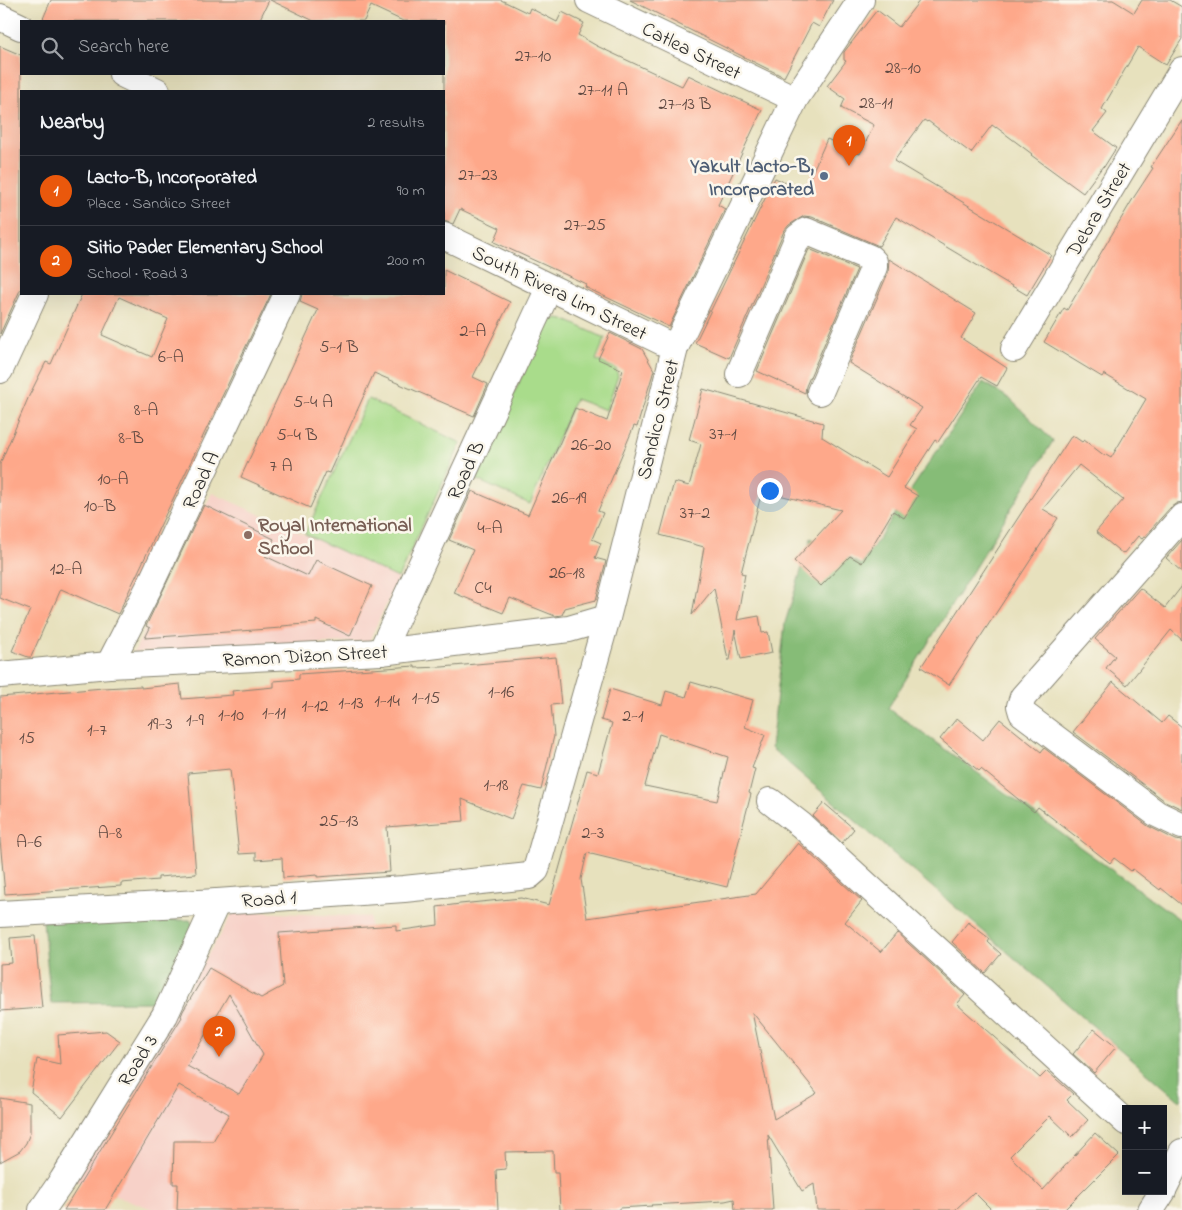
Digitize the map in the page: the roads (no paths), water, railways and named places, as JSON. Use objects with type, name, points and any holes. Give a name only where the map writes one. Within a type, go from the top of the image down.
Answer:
[{"type":"street","name":"Catlea Street","points":[[589,0],[795,99]]},
{"type":"street","name":"Sandico Street","points":[[536,870],[607,618],[675,348],[795,99],[861,0]]},
{"type":"street","points":[[0,17],[20,27]]},
{"type":"street","name":"Debra Street","points":[[1014,349],[1182,70]]},
{"type":"street","points":[[128,81],[154,90]]},
{"type":"street","points":[[739,374],[798,236],[806,232],[870,258],[874,262],[874,267],[820,392]]},
{"type":"street","name":"South Rivera Lim Street","points":[[445,236],[675,348]]},
{"type":"street","name":"Road B","points":[[381,652],[549,288]]},
{"type":"street","points":[[0,370],[35,295]]},
{"type":"street","name":"Road A","points":[[109,665],[150,586],[287,295]]},
{"type":"street","points":[[1182,518],[1024,697],[1020,706],[1022,713],[1157,814],[1182,826]]},
{"type":"street","name":"Ramon Dizon Street","points":[[0,675],[109,665],[381,652],[568,629],[607,618]]},
{"type":"street","points":[[770,801],[801,825],[1122,1118]]},
{"type":"street","name":"Road 1","points":[[0,914],[404,889],[529,876],[536,870]]},
{"type":"street","name":"Road 3","points":[[42,1210],[165,1015],[217,902]]},
{"type":"street","points":[[1151,1210],[1171,1176]]},
{"type":"place","name":"Lacto-B, Incorporated","points":[[849,166]]},
{"type":"place","name":"Yakult Lacto-B, Incorporated","points":[[824,176]]},
{"type":"place","name":"Royal International School","points":[[248,535]]},
{"type":"place","name":"Sitio Pader Elementary School","points":[[219,1057]]}]
